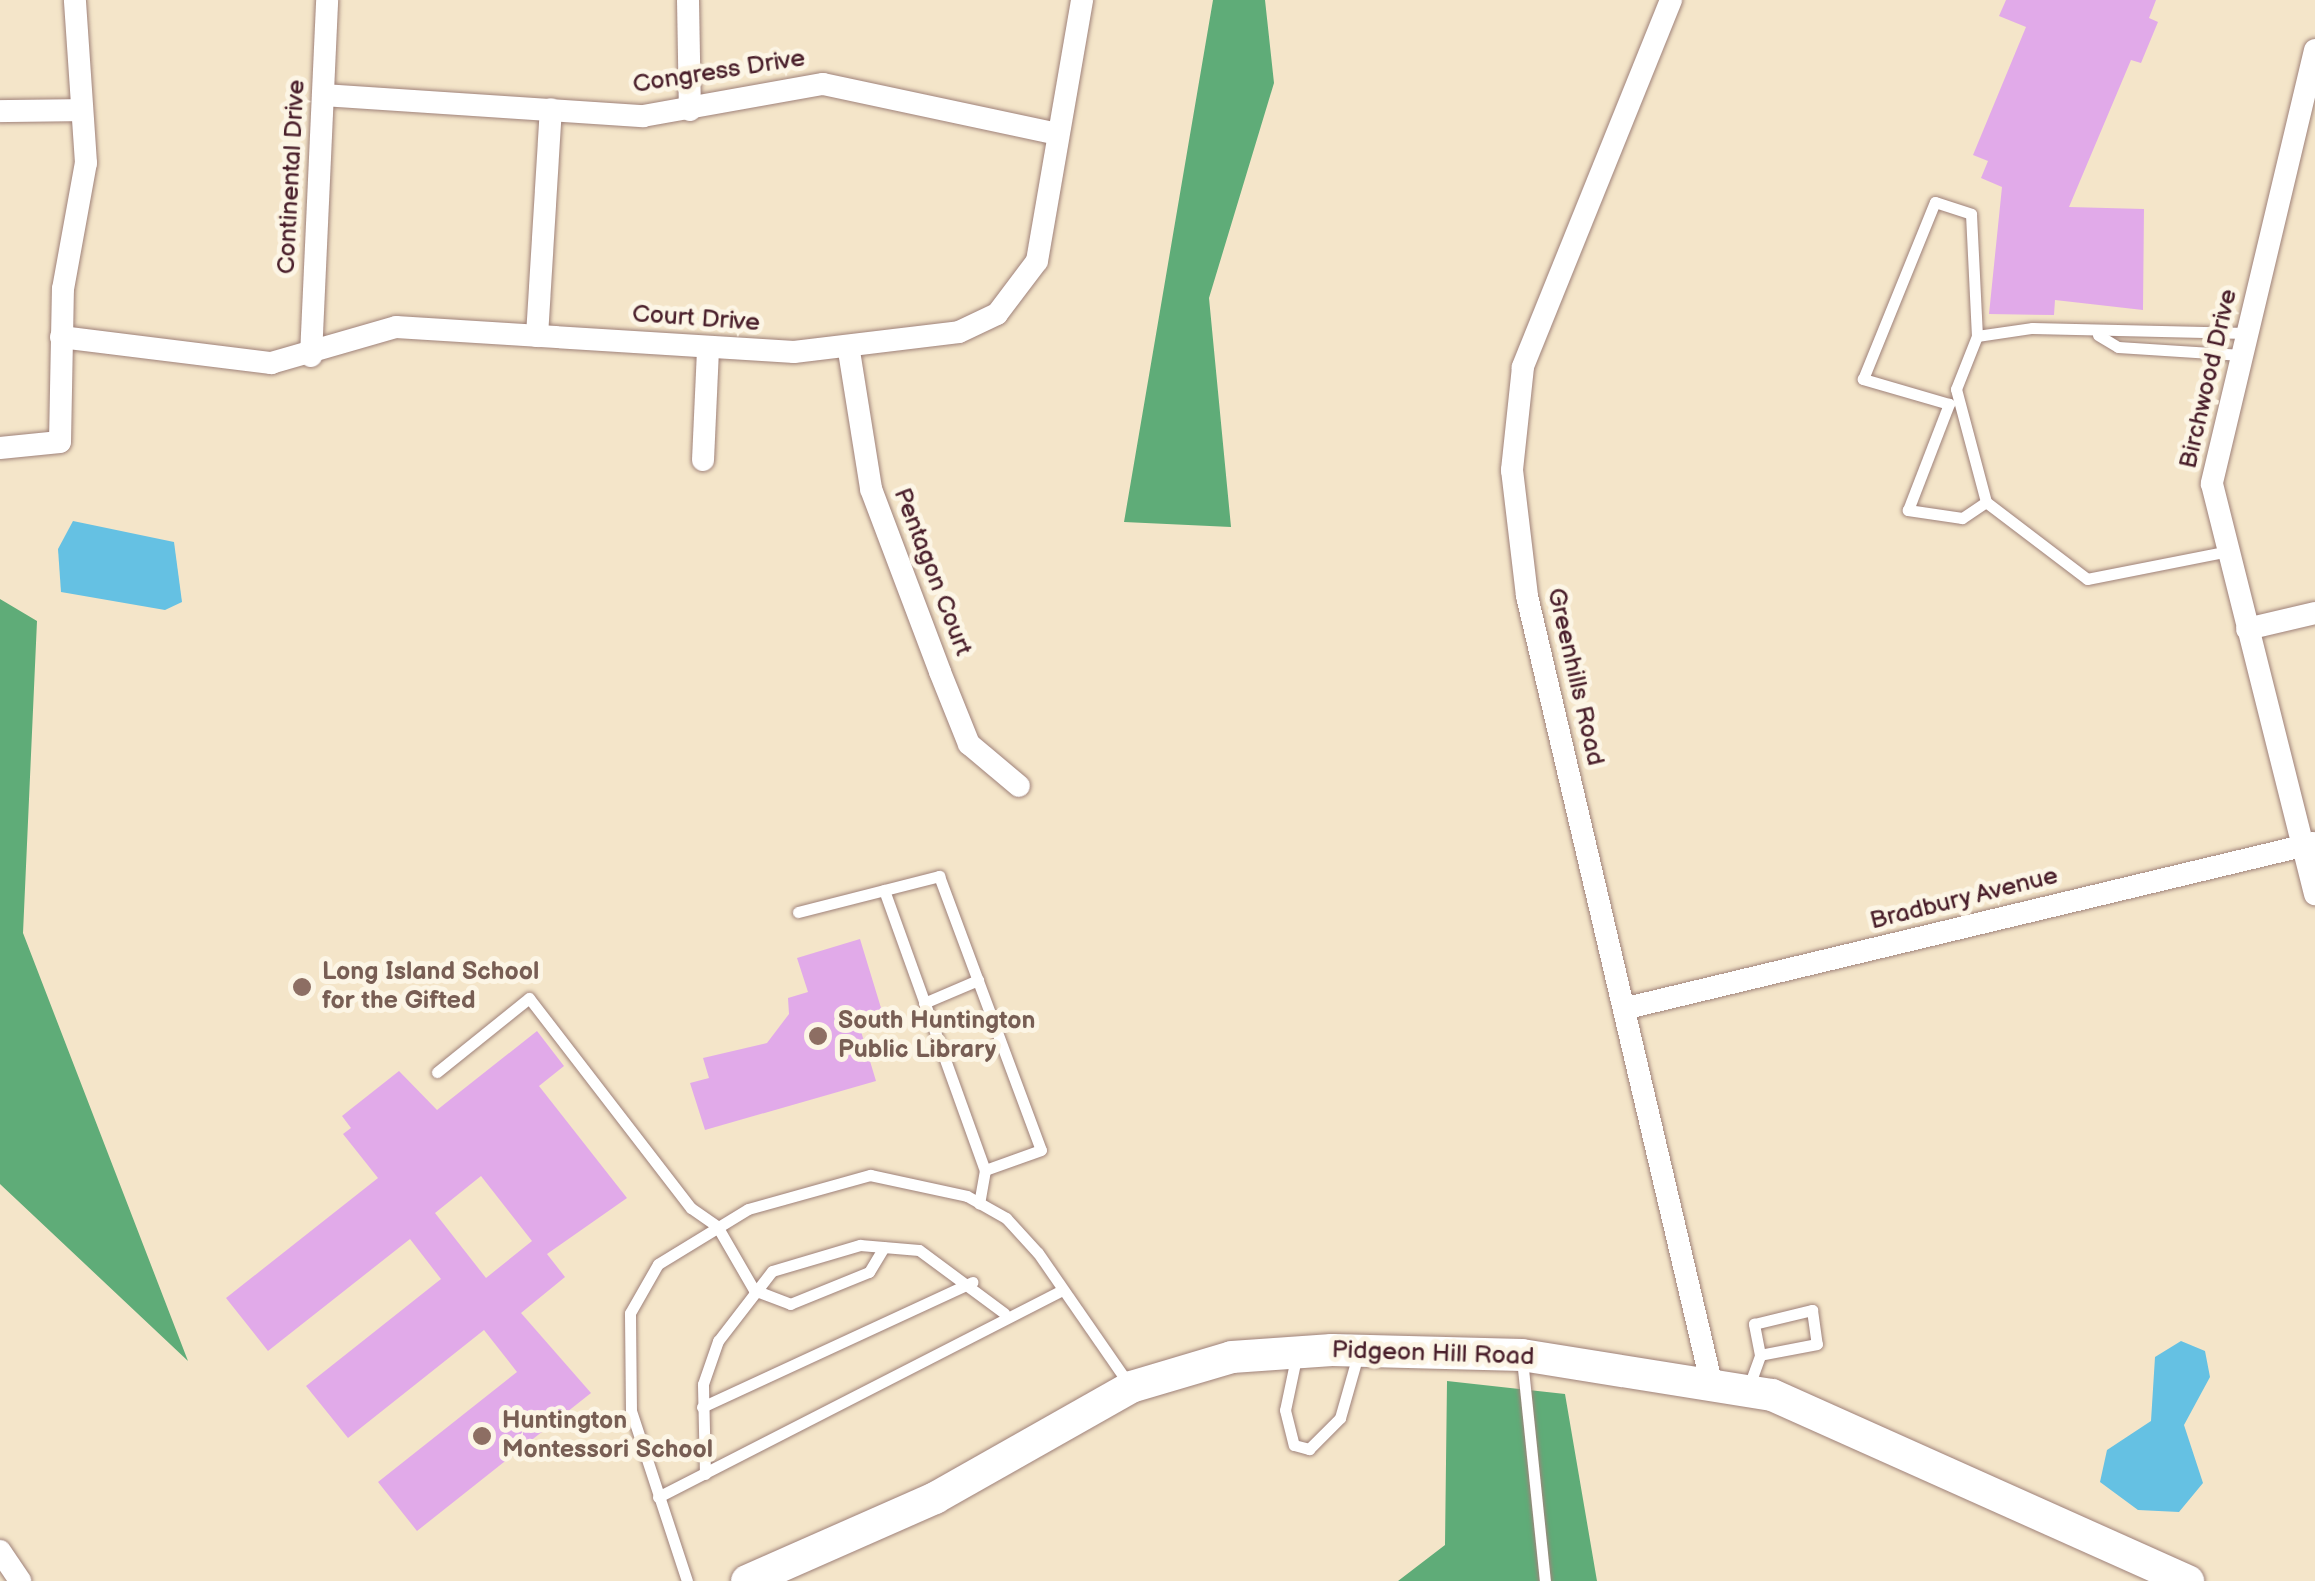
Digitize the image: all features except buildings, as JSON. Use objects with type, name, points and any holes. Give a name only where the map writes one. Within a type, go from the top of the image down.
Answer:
[{"type":"street","points":[[0,448],[60,442],[61,337],[84,202],[75,0]]},
{"type":"street","name":"Continental Drive","points":[[311,356],[327,0]]},
{"type":"street","points":[[688,0],[690,110]]},
{"type":"street","name":"Court Drive","points":[[61,337],[271,363],[311,356],[396,326],[708,349],[850,351],[959,332],[1008,302],[1037,261],[1082,0]]},
{"type":"street","name":"Greenhills Road","points":[[1671,0],[1533,337],[1512,470],[1527,596],[1711,1382]]},
{"type":"street","name":"Birchwood Drive","points":[[2315,50],[2212,484],[2306,845],[2315,894]]},
{"type":"street","name":"Congress Drive","points":[[323,95],[551,110],[690,110],[823,84],[1058,134]]},
{"type":"street","points":[[0,112],[80,110]]},
{"type":"street","points":[[537,336],[551,110]]},
{"type":"street","points":[[703,460],[708,349]]},
{"type":"street","name":"Pentagon Court","points":[[850,351],[870,488],[940,672],[969,744],[1019,786]]},
{"type":"street","points":[[2247,629],[2315,613]]},
{"type":"street","name":"Bradbury Avenue","points":[[1626,1008],[2306,845]]},
{"type":"street","name":"Pidgeon Hill Road","points":[[746,1581],[935,1498],[1130,1386],[1232,1357],[1359,1351],[1522,1354],[1748,1390],[1824,1413],[2188,1581]]},
{"type":"street","points":[[0,1551],[20,1581]]},
{"type":"lane","points":[[1986,502],[1962,518],[1908,510],[1948,404],[1863,379],[1934,202],[1971,214],[1976,336],[1956,388],[1986,502],[2087,579],[2228,551]]},
{"type":"lane","points":[[1976,336],[2032,328],[2098,335],[2120,328],[2245,344]]},
{"type":"lane","points":[[2098,335],[2118,347],[2245,344]]},
{"type":"lane","points":[[798,912],[939,876],[1041,1150],[985,1170]]},
{"type":"lane","points":[[884,890],[985,1170],[979,1203]]},
{"type":"lane","points":[[924,1002],[978,980]]},
{"type":"lane","points":[[437,1072],[529,998],[690,1208],[717,1226],[754,1290],[790,1304],[869,1272],[884,1248]]},
{"type":"lane","points":[[687,1581],[631,1411],[630,1313],[658,1264],[717,1226],[820,1182],[870,1175],[979,1203],[1006,1218],[1130,1386]]},
{"type":"lane","points":[[705,1474],[702,1408],[718,1340],[772,1271],[827,1250],[920,1250],[973,1282],[1004,1313]]},
{"type":"lane","points":[[702,1408],[973,1282]]},
{"type":"lane","points":[[658,1497],[1004,1313],[1062,1290]]},
{"type":"lane","points":[[1748,1390],[1760,1355],[1754,1324],[1812,1310],[1817,1344],[1760,1355]]},
{"type":"lane","points":[[1297,1352],[1285,1410],[1294,1445],[1309,1450],[1340,1418],[1359,1351]]},
{"type":"lane","points":[[1522,1354],[1545,1581]]},
{"type":"green space","points":[[1213,0],[1265,0],[1274,83],[1209,298],[1231,527],[1124,522]]},
{"type":"green space","points":[[0,599],[37,621],[23,933],[188,1361],[0,1184]]},
{"type":"green space","points":[[1447,1381],[1565,1394],[1597,1581],[1398,1581],[1445,1545]]},
{"type":"water","points":[[73,521],[174,542],[182,602],[165,610],[61,592],[58,549]]},
{"type":"water","points":[[2181,1341],[2205,1351],[2210,1377],[2184,1425],[2203,1483],[2179,1512],[2138,1510],[2100,1482],[2107,1450],[2151,1421],[2155,1357]]},
{"type":"place","name":"Long Island School for the Gifted","points":[[302,987]]},
{"type":"place","name":"South Huntington Public Library","points":[[818,1036]]},
{"type":"place","name":"Huntington Montessori School","points":[[482,1436]]}]
